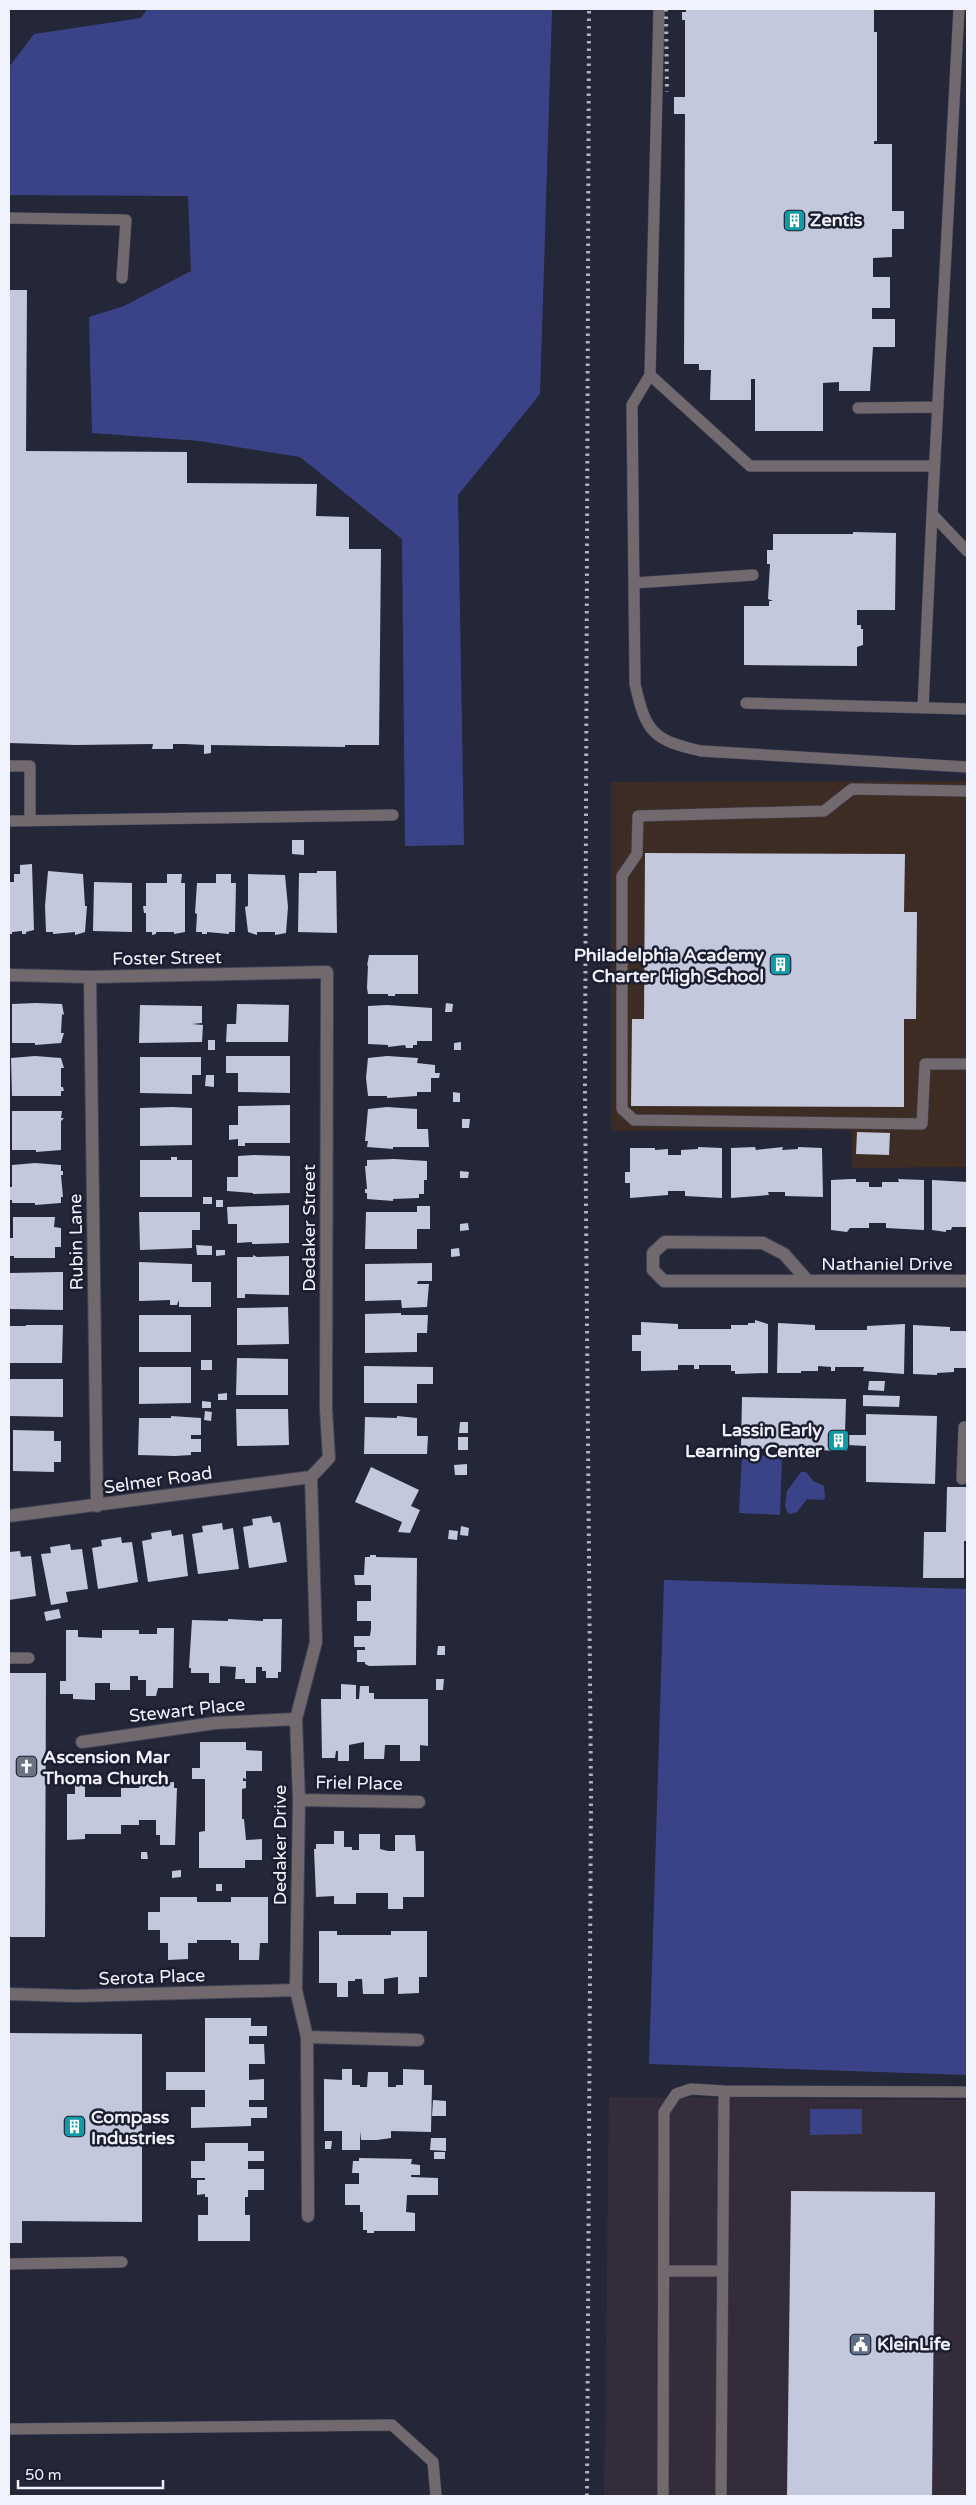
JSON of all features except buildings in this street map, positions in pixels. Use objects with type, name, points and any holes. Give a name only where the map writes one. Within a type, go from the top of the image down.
[{"type":"street","name":"Foster Street","points":[[9,975],[90,977],[327,972]]},
{"type":"street","name":"Dedaker Street","points":[[311,1477],[329,1458],[326,1409],[327,972]]},
{"type":"street","name":"Rubin Lane","points":[[90,977],[97,1506]]},
{"type":"street","name":"Nathaniel Drive","points":[[808,1281],[784,1254],[763,1243],[665,1242],[653,1253],[653,1270],[664,1281],[808,1281],[967,1281]]},
{"type":"street","name":"Selmer Road","points":[[9,1516],[311,1477]]},
{"type":"street","name":"Dedaker Drive","points":[[308,2216],[306,2036],[296,1990],[299,1800],[296,1718],[316,1642],[311,1477]]},
{"type":"street","name":"Stewart Place","points":[[82,1742],[215,1723],[296,1718]]},
{"type":"street","name":"Friel Place","points":[[299,1800],[419,1802]]},
{"type":"street","name":"Serota Place","points":[[9,1994],[77,1996],[296,1990]]},
{"type":"street","points":[[306,2036],[418,2040]]},
{"type":"lane","points":[[659,9],[650,375],[632,405],[635,684],[640,710],[655,735],[671,744],[702,751],[967,767]]},
{"type":"lane","points":[[923,708],[959,9]]},
{"type":"lane","points":[[9,218],[126,220],[122,278]]},
{"type":"lane","points":[[650,375],[750,466],[934,466]]},
{"type":"lane","points":[[858,408],[938,407]]},
{"type":"lane","points":[[932,514],[967,551]]},
{"type":"lane","points":[[634,582],[753,575]]},
{"type":"lane","points":[[746,703],[967,709]]},
{"type":"lane","points":[[9,766],[30,766],[30,821]]},
{"type":"lane","points":[[967,791],[852,789],[824,811],[638,816],[636,854],[622,876],[622,1109],[634,1120],[922,1124],[925,1064],[967,1064]]},
{"type":"lane","points":[[9,821],[393,815]]},
{"type":"lane","points":[[962,1479],[964,1427],[967,1427]]},
{"type":"lane","points":[[9,1658],[29,1658]]},
{"type":"lane","points":[[664,2496],[664,2112],[676,2094],[691,2089],[724,2091],[967,2092]]},
{"type":"lane","points":[[721,2496],[724,2091]]},
{"type":"lane","points":[[9,2264],[122,2262]]},
{"type":"lane","points":[[664,2271],[723,2271]]},
{"type":"lane","points":[[9,2429],[392,2425],[433,2462],[436,2496]]},
{"type":"shaded area","points":[[147,9],[552,9],[540,394],[458,495],[464,845],[405,846],[402,539],[300,457],[200,441],[92,433],[89,317],[124,306],[191,271],[188,196],[9,195],[9,67],[34,34],[141,18]]},
{"type":"shaded area","points":[[967,781],[967,1167],[852,1168],[852,1130],[611,1131],[611,782]]},
{"type":"shaded area","points":[[742,1455],[782,1456],[780,1515],[739,1513]]},
{"type":"shaded area","points":[[801,1472],[806,1472],[813,1481],[824,1486],[825,1498],[823,1500],[807,1499],[797,1512],[790,1514],[785,1506],[787,1491]]},
{"type":"shaded area","points":[[664,1580],[967,1589],[967,2075],[649,2064]]},
{"type":"shaded area","points":[[609,2097],[967,2100],[967,2496],[604,2496]]},
{"type":"shaded area","points":[[810,2109],[862,2109],[862,2134],[810,2135]]},
{"type":"railway","points":[[587,2496],[591,1794],[585,1089],[589,9]]},
{"type":"railway","points":[[666,9],[667,92]]},
{"type":"place","name":"Zentis","points":[[794,220]]},
{"type":"place","name":"Philadelphia Academy Charter High School","points":[[780,965]]},
{"type":"place","name":"Lassin Early Learning Center","points":[[838,1440]]},
{"type":"place","name":"Ascension Mar Thoma Church","points":[[27,1767]]},
{"type":"place","name":"Compass Industries","points":[[75,2127]]},
{"type":"place","name":"KleinLife","points":[[861,2344]]}]
